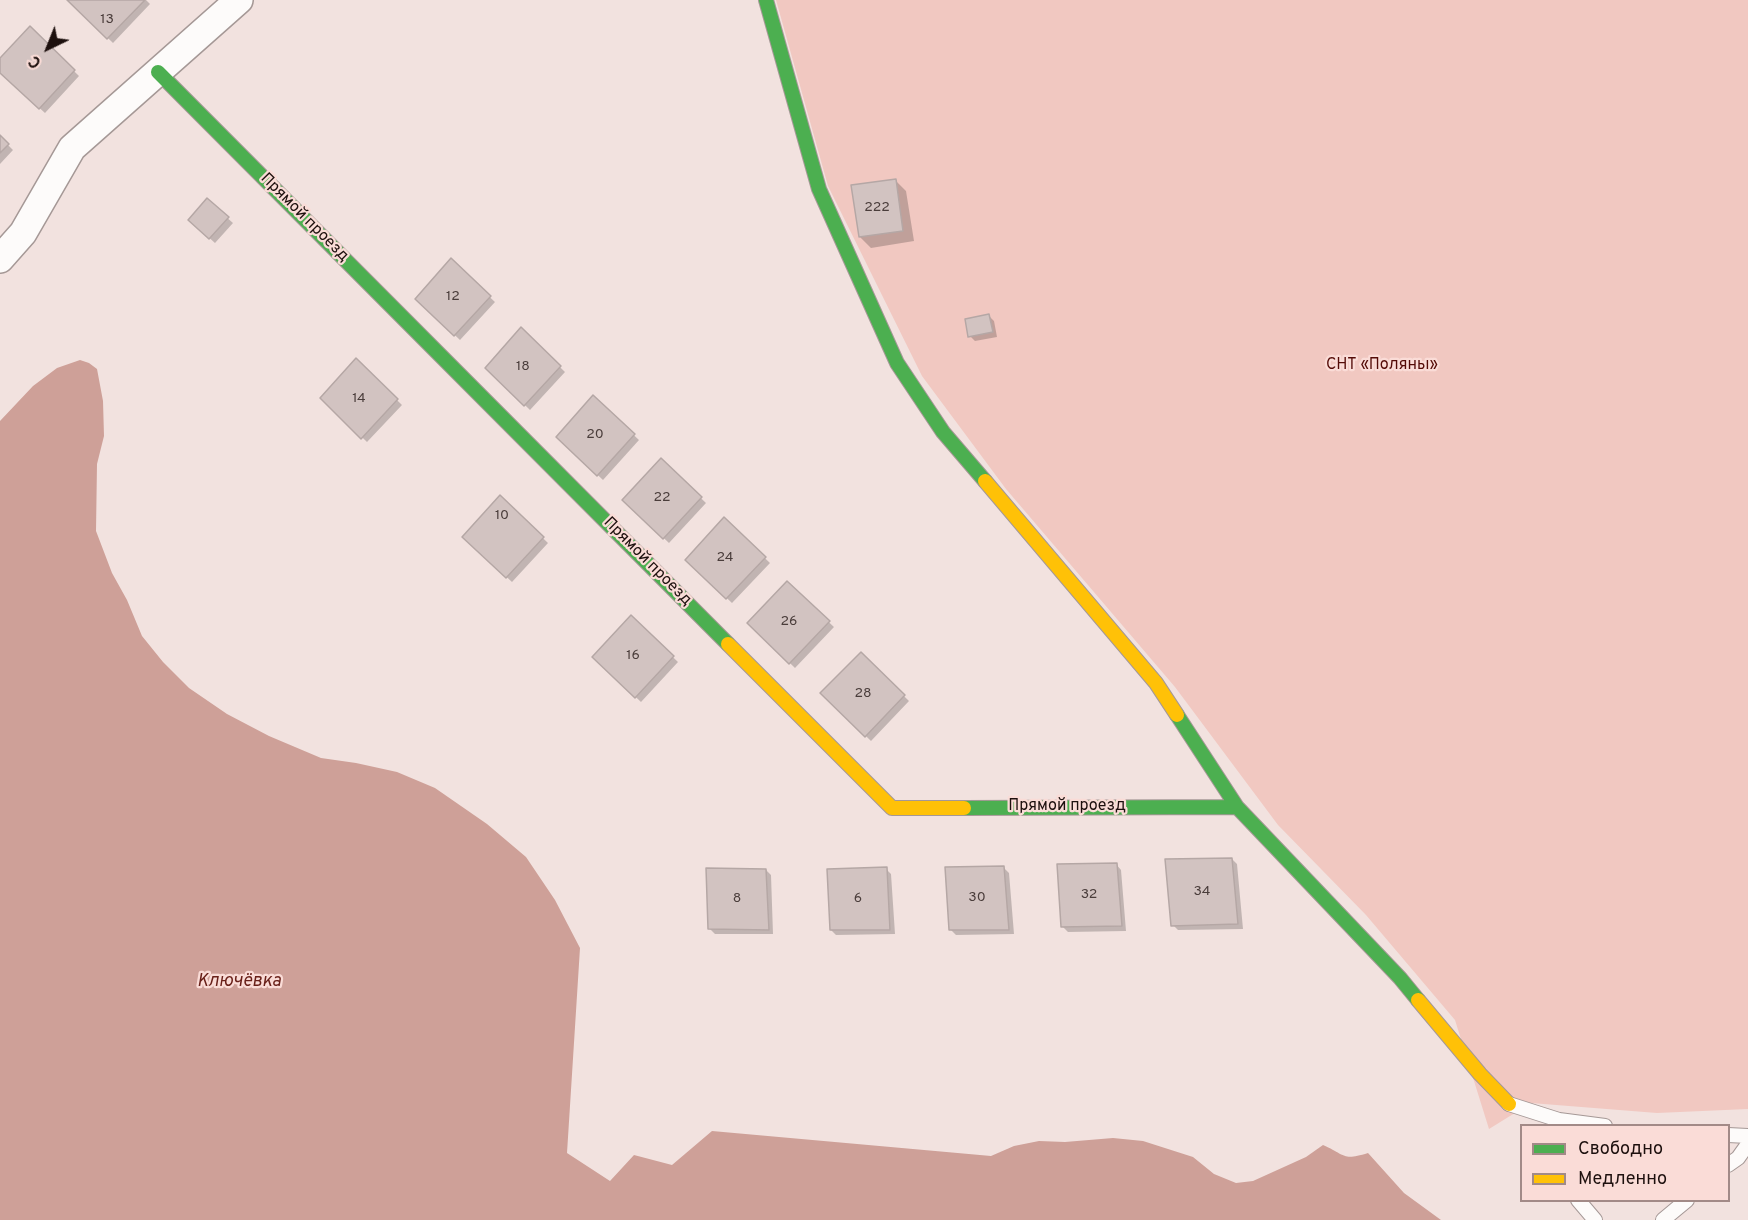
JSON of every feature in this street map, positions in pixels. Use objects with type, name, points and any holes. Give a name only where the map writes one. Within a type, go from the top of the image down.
[{"type":"street","points":[[766,0],[819,189],[897,363],[942,432],[1156,683],[1237,807],[1400,978],[1480,1074],[1509,1104]]},
{"type":"street","points":[[0,259],[23,233],[72,148],[158,72],[222,6]]},
{"type":"street","name":"Прямой проезд","points":[[158,72],[892,808],[1237,807]]},
{"type":"lane","points":[[1509,1104],[1559,1120],[1596,1124]]},
{"type":"lane","points":[[1730,1135],[1748,1136]]},
{"type":"lane","points":[[1730,1164],[1738,1158],[1748,1144]]},
{"type":"lane","points":[[1580,1202],[1594,1220]]},
{"type":"lane","points":[[1663,1220],[1685,1202]]},
{"type":"green space","name":"СНТ «Поляны»","points":[[776,0],[1748,0],[1748,1109],[1657,1113],[1531,1103],[1489,1129],[1455,1020],[1366,915],[1278,825],[1175,687],[1006,489],[922,376],[828,186]]},
{"type":"water","name":"Ключёвка","points":[[80,360],[97,369],[103,401],[104,436],[97,464],[96,531],[112,573],[127,600],[142,636],[163,662],[189,688],[227,714],[269,736],[321,758],[397,772],[435,788],[487,824],[526,857],[555,900],[580,948],[567,1153],[610,1181],[634,1155],[672,1165],[712,1131],[991,1156],[1014,1146],[1039,1141],[1065,1142],[1113,1138],[1143,1141],[1193,1157],[1214,1174],[1236,1183],[1253,1181],[1306,1157],[1323,1145],[1348,1157],[1368,1153],[1404,1193],[1441,1220],[0,1220],[0,421],[33,386],[57,368]]},
{"type":"building","points":[[67,0],[145,0],[107,39]]},
{"type":"building","points":[[30,26],[75,70],[39,109],[0,73],[0,58]]},
{"type":"building","points":[[0,135],[9,144],[0,153]]},
{"type":"building","points":[[896,179],[903,231],[859,237],[851,185]]},
{"type":"building","points":[[207,198],[229,217],[209,239],[188,220]]},
{"type":"building","points":[[451,258],[491,296],[454,336],[415,299]]},
{"type":"building","points":[[989,314],[993,332],[968,337],[965,319]]},
{"type":"building","points":[[521,327],[561,366],[524,406],[485,368]]},
{"type":"building","points":[[356,358],[398,399],[361,439],[320,398]]},
{"type":"building","points":[[593,395],[635,434],[597,476],[556,437]]},
{"type":"building","points":[[661,458],[702,497],[663,539],[622,500]]},
{"type":"building","points":[[500,495],[544,537],[506,578],[462,537]]},
{"type":"building","points":[[724,517],[766,557],[726,599],[685,560]]},
{"type":"building","points":[[787,581],[830,621],[789,664],[747,623]]},
{"type":"building","points":[[631,615],[674,656],[635,698],[592,657]]},
{"type":"building","points":[[861,652],[905,695],[865,737],[820,693]]},
{"type":"building","points":[[1232,858],[1238,924],[1171,926],[1165,859]]},
{"type":"building","points":[[1117,863],[1122,926],[1061,927],[1057,864]]},
{"type":"building","points":[[1004,866],[1009,930],[949,930],[945,867]]},
{"type":"building","points":[[887,867],[890,930],[830,930],[827,869]]},
{"type":"building","points":[[706,868],[766,869],[769,930],[708,929]]},
{"type":"traffic: fast","points":[[766,0],[819,189],[897,363],[943,432],[985,481]]},
{"type":"traffic: fast","points":[[158,72],[728,644]]},
{"type":"traffic: fast","points":[[1177,715],[1237,807],[1400,978],[1418,1000]]},
{"type":"traffic: fast","points":[[964,808],[1237,807]]},
{"type":"traffic: slow","points":[[985,481],[1156,683],[1177,715]]},
{"type":"traffic: slow","points":[[728,644],[892,808],[964,808]]},
{"type":"traffic: slow","points":[[1418,1000],[1480,1074],[1509,1104]]}]
